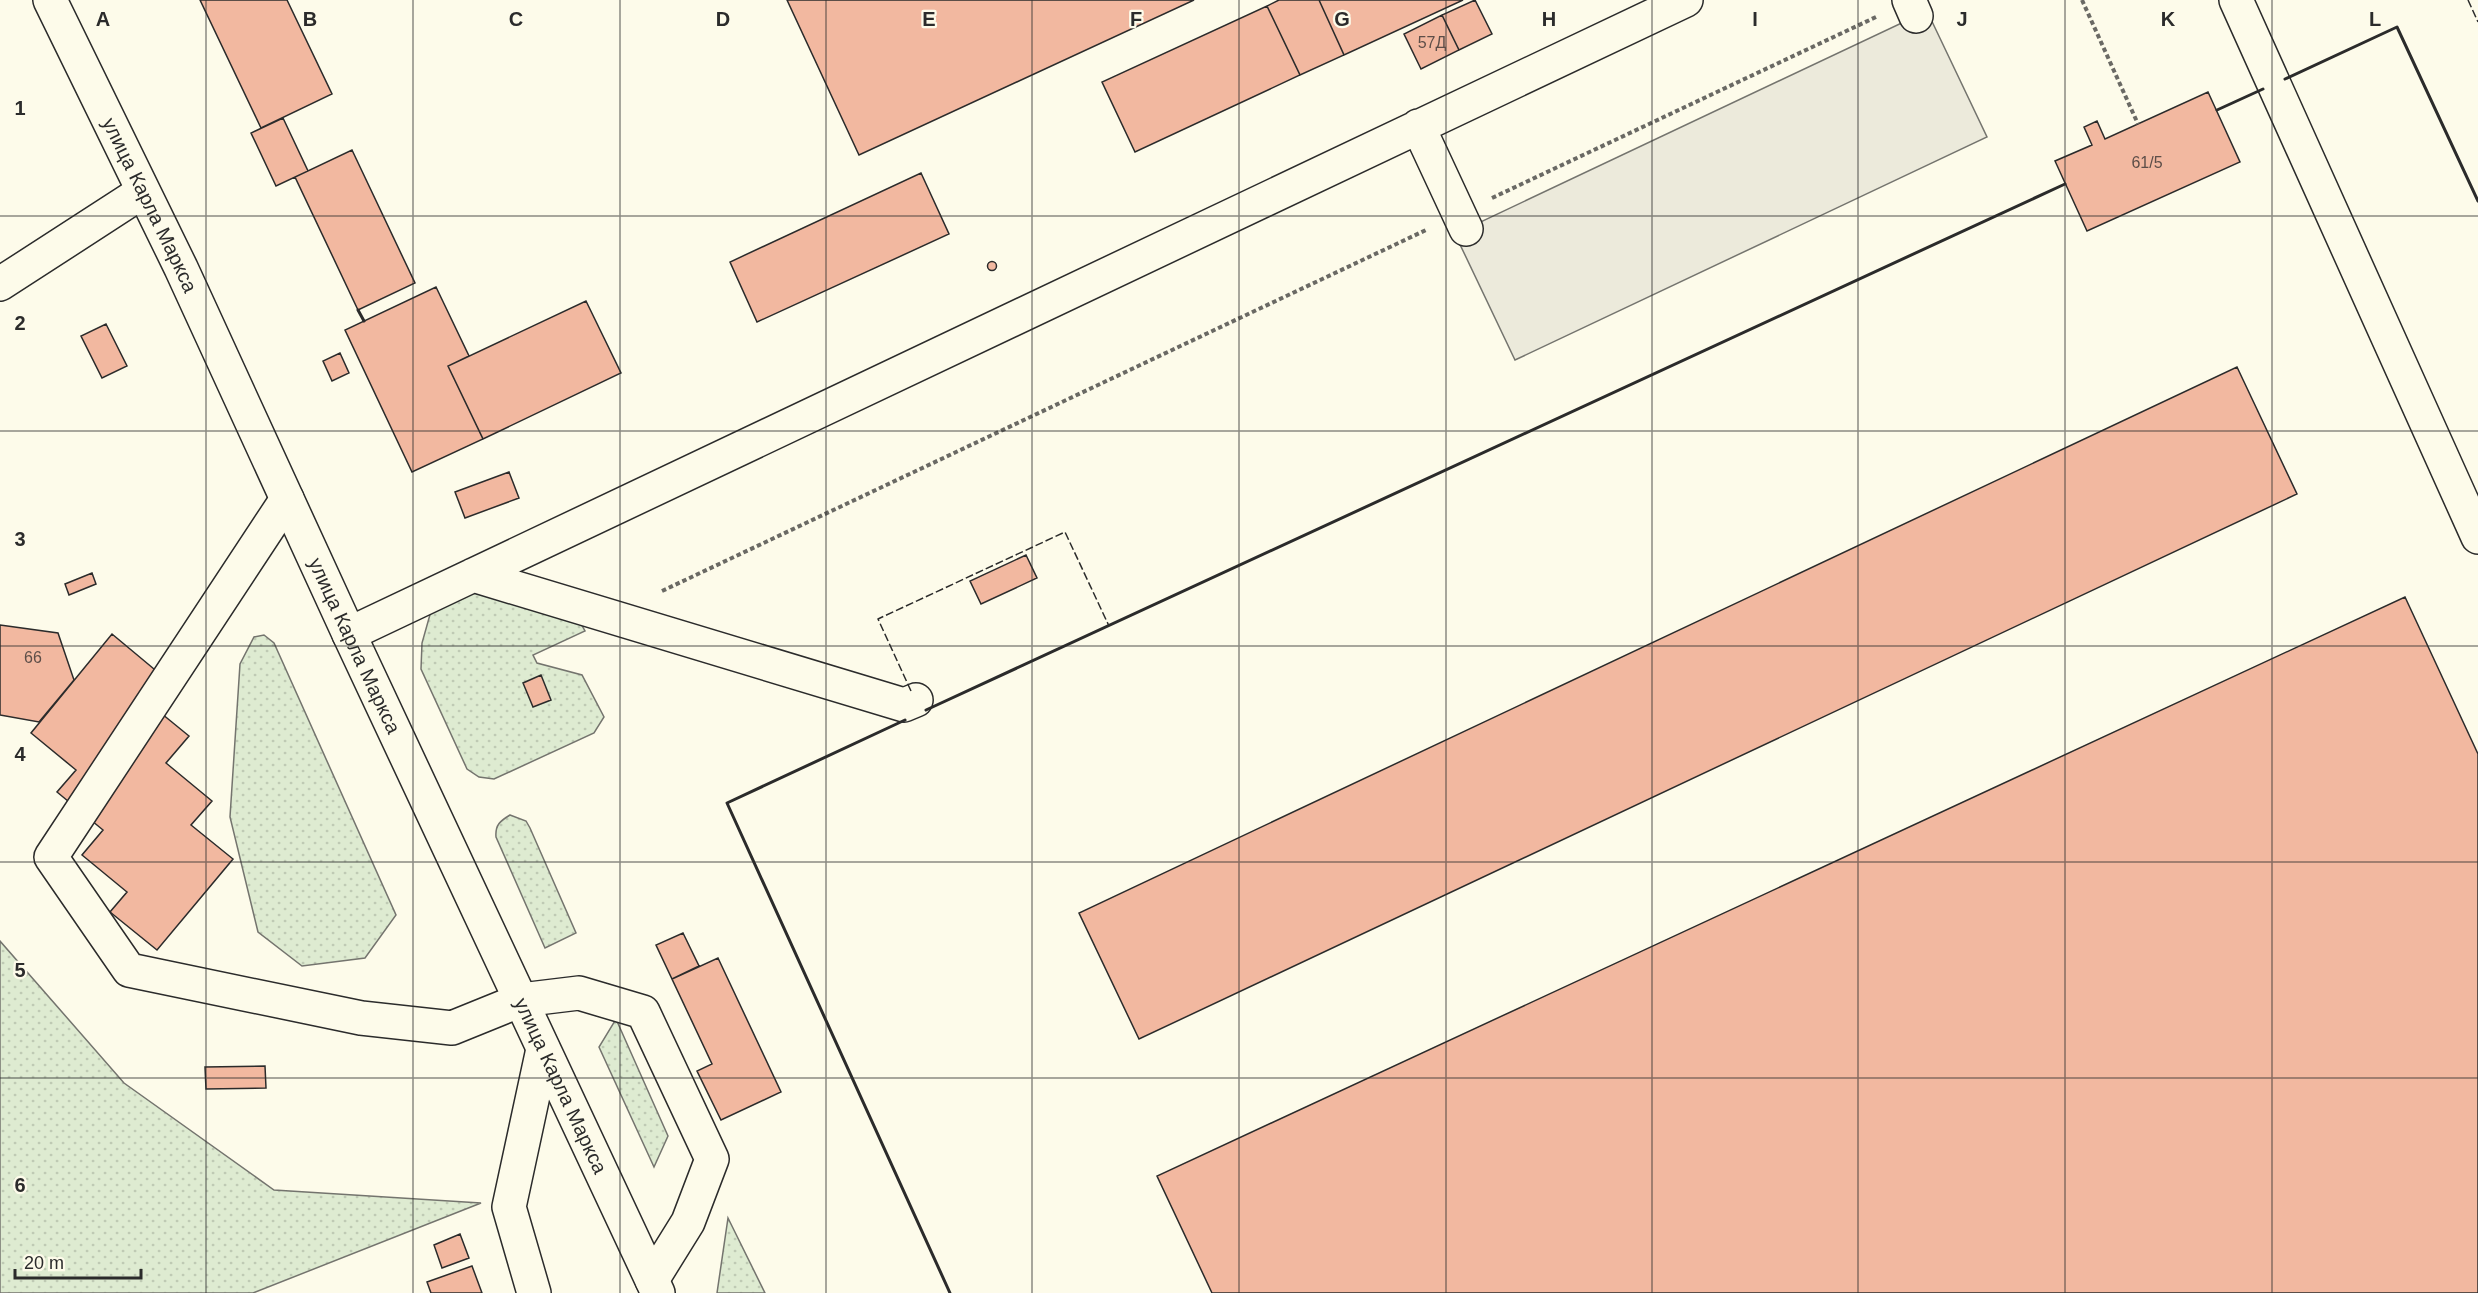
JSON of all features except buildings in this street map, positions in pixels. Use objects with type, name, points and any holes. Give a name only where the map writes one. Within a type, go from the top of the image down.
[{"type":"street","name":"улица Карла Маркса","points":[[50,0],[181,268],[349,634],[655,1286]]},
{"type":"street","points":[[349,634],[1686,0]]},
{"type":"street","points":[[2236,0],[2478,537]]},
{"type":"street","points":[[1418,126],[1463,221]]},
{"type":"street","points":[[0,284],[142,192]]},
{"type":"street","points":[[287,499],[51,857],[129,970],[361,1017],[452,1028],[521,1000],[579,993],[643,1012],[712,1159],[688,1222],[655,1286]]},
{"type":"street","points":[[473,575],[904,705],[916,700]]},
{"type":"street","points":[[534,1293],[509,1207],[543,1049]]},
{"type":"path","points":[[2082,0],[2138,124]]},
{"type":"path","points":[[611,616],[1463,221],[1911,6]]},
{"type":"green space","points":[[474,584],[576,615],[585,631],[533,655],[537,663],[582,675],[604,717],[594,733],[494,779],[479,777],[467,769],[421,669],[422,643],[431,611]]},
{"type":"green space","points":[[264,635],[274,643],[396,915],[365,958],[302,966],[258,932],[230,817],[240,664],[254,637]]},
{"type":"green space","points":[[510,815],[526,821],[530,828],[576,933],[545,948],[496,837],[499,824]]},
{"type":"green space","points":[[0,941],[124,1083],[274,1190],[481,1203],[253,1293],[0,1293]]},
{"type":"green space","points":[[616,1019],[668,1136],[654,1167],[599,1047]]},
{"type":"green space","points":[[728,1218],[765,1293],[717,1293]]},
{"type":"shaded area","points":[[1927,11],[1987,137],[1515,360],[1455,234]]},
{"type":"fence","points":[[2468,0],[2478,22]]},
{"type":"fence","points":[[911,691],[878,619],[1065,532],[1109,626]]},
{"type":"wall","points":[[2285,79],[2397,27],[2478,201]]},
{"type":"wall","points":[[2217,110],[2263,89]]},
{"type":"wall","points":[[926,710],[2065,184]]},
{"type":"wall","points":[[358,310],[364,321]]},
{"type":"wall","points":[[905,720],[727,803],[950,1293]]}]
